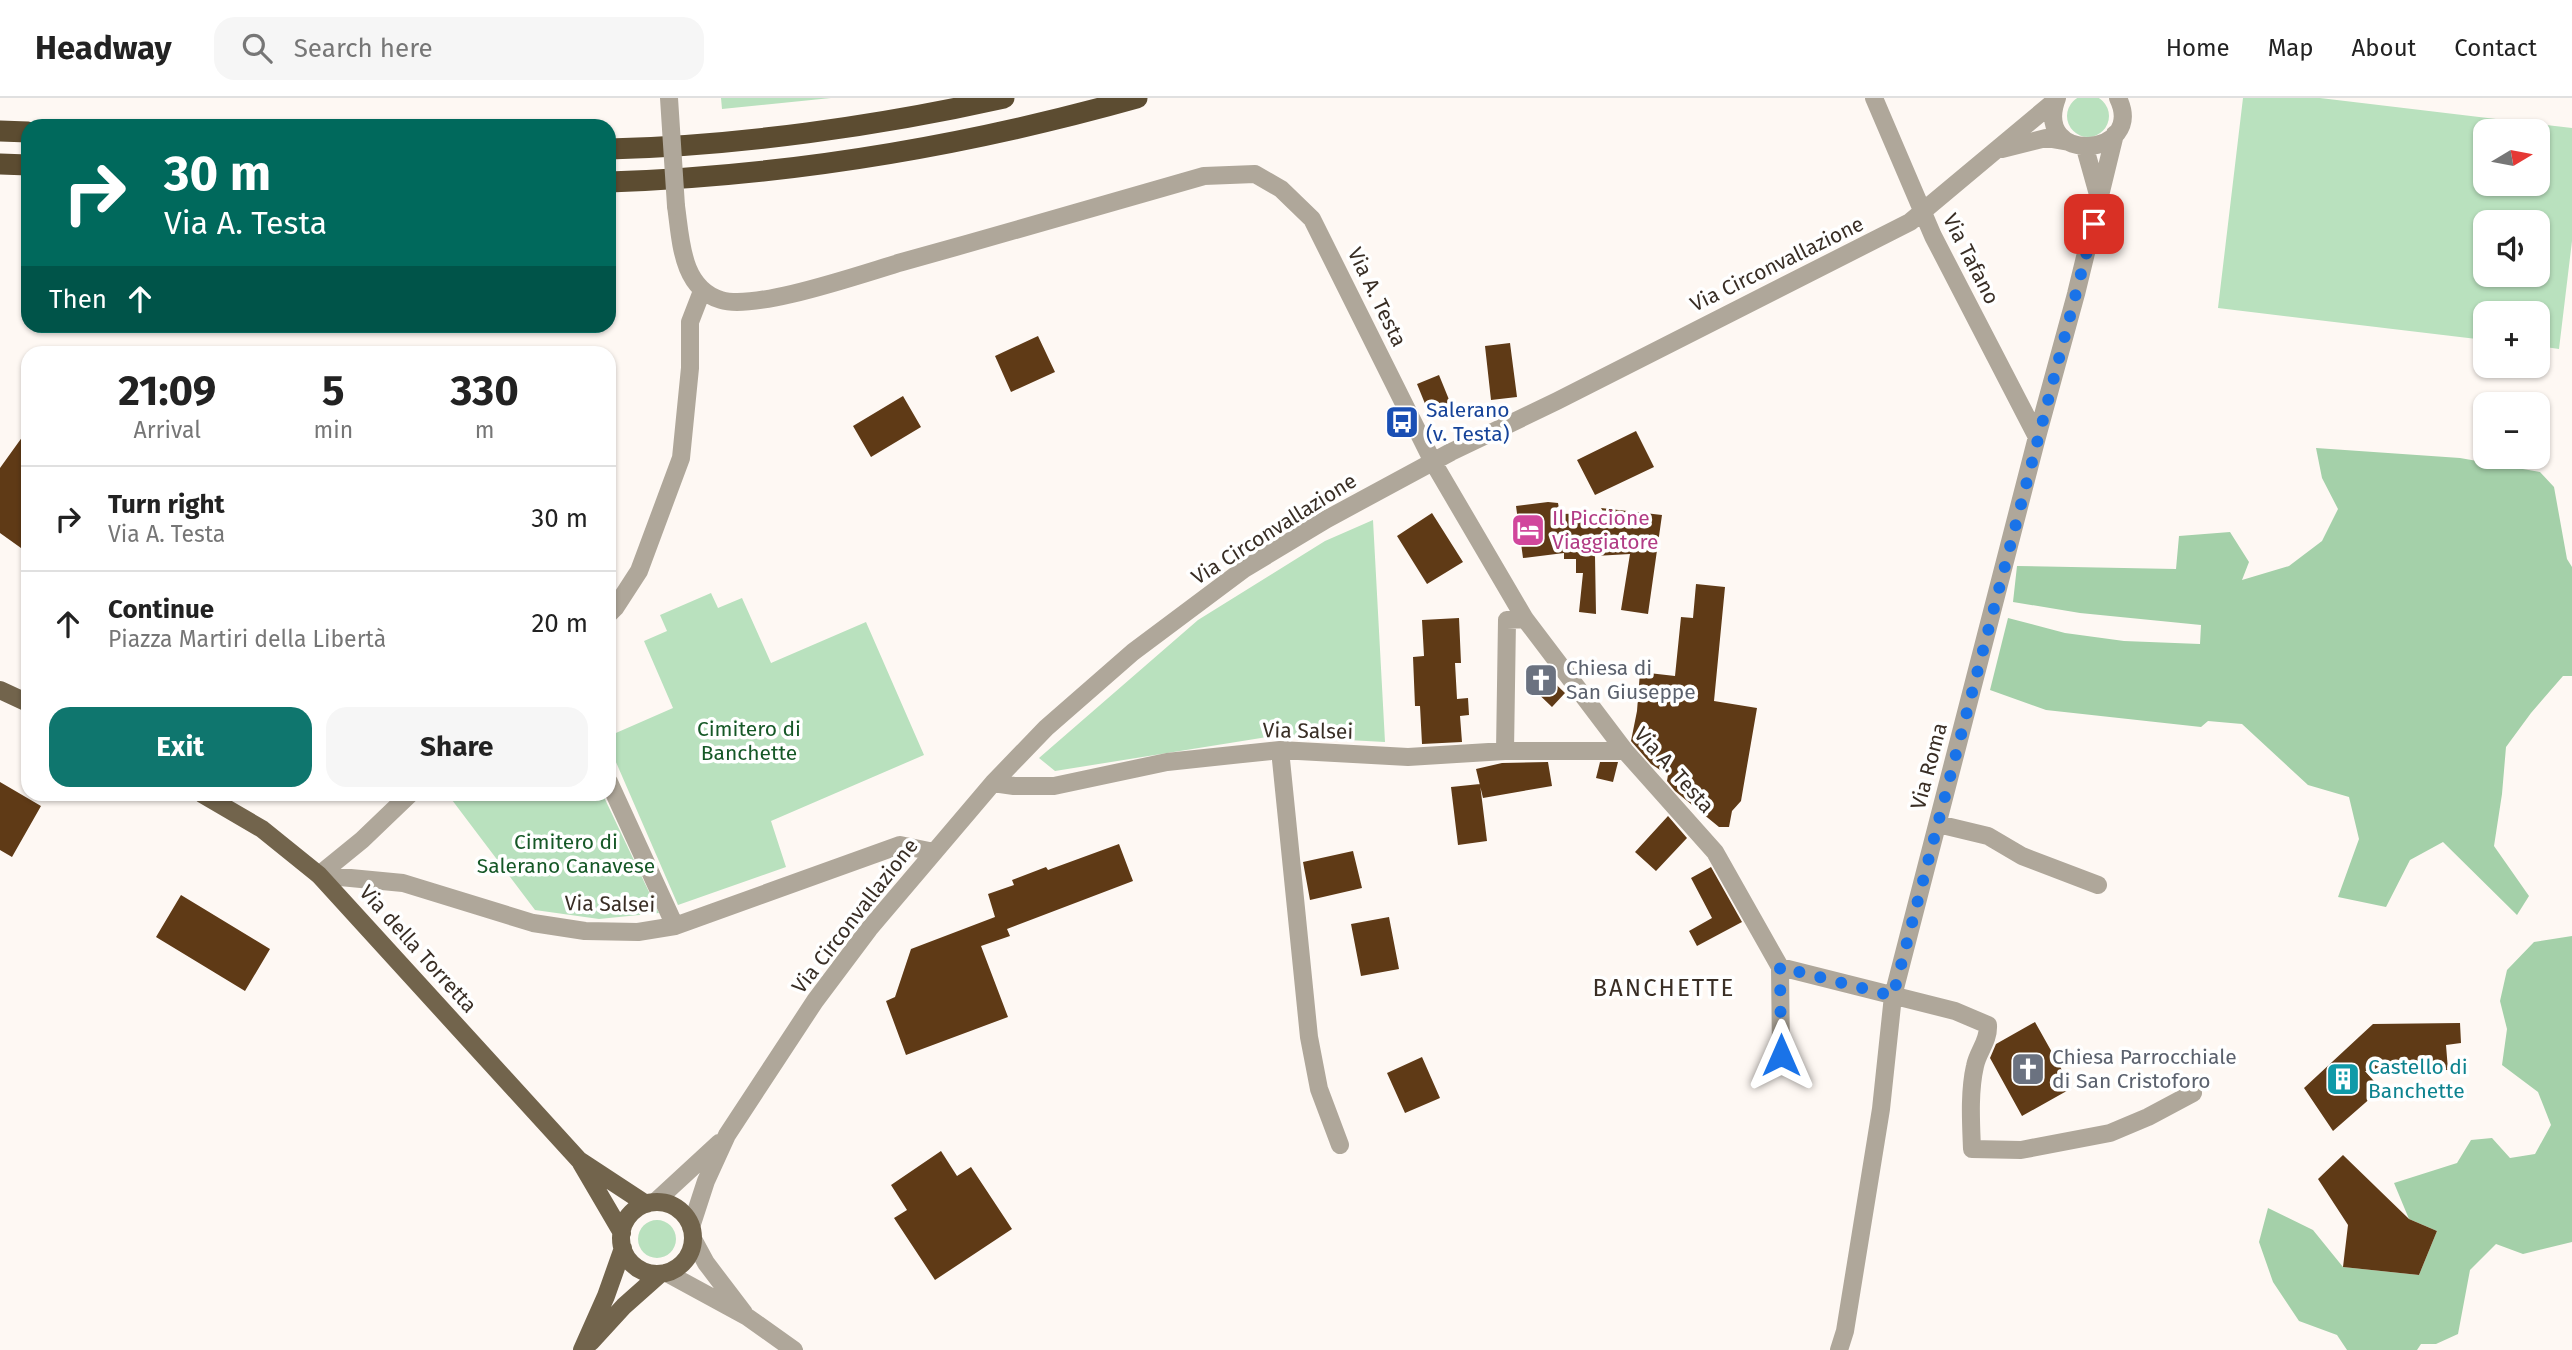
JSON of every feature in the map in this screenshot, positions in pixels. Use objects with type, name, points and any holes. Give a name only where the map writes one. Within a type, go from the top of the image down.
[{"type":"highway","points":[[616,149],[692,145],[753,138],[903,117],[1004,98]]},
{"type":"highway","points":[[616,181],[754,171],[909,150],[1017,129],[1137,98]]},
{"type":"highway","points":[[0,131],[21,132]]},
{"type":"highway","points":[[0,164],[21,165]]},
{"type":"main road","points":[[0,690],[21,700]]},
{"type":"main road","name":"Via della Torretta","points":[[214,801],[262,829],[319,875],[579,1160]]},
{"type":"main road","points":[[579,1160],[651,1203]]},
{"type":"main road","points":[[579,1160],[622,1240],[631,1264],[641,1271],[664,1274]]},
{"type":"main road","points":[[651,1203],[667,1204],[678,1209],[686,1217],[692,1233],[691,1251],[685,1262],[664,1274],[625,1307],[583,1350],[606,1296],[626,1219],[634,1210],[651,1203]]},
{"type":"street","points":[[616,606],[639,571],[681,458],[690,368],[690,322],[702,290],[689,272],[683,253],[676,206],[668,98]]},
{"type":"street","name":"Via Tafano","points":[[1874,98],[1933,236],[2037,437]]},
{"type":"street","points":[[2057,99],[2053,112],[2055,124],[2060,134],[2077,145],[2096,147],[2115,134]]},
{"type":"street","name":"Via Circonvallazione","points":[[692,1233],[706,1181],[727,1135],[815,1001],[869,929],[993,783],[1046,728],[1133,652],[1244,569],[1327,519],[1433,462],[1910,222],[2057,99]]},
{"type":"street","name":"Via Roma","points":[[1839,1350],[1845,1331],[1881,1109],[1893,996],[2100,201],[2115,134],[2121,124],[2122,103]]},
{"type":"street","name":"Via Circonvallazione","points":[[1999,150],[2046,138],[2077,145]]},
{"type":"street","points":[[2077,145],[2100,201]]},
{"type":"street","name":"Via A. Testa","points":[[702,290],[722,301],[745,302],[771,298],[1204,176],[1255,174],[1281,189],[1312,219],[1433,462],[1525,619],[1625,751],[1716,852],[1780,967]]},
{"type":"street","points":[[1505,751],[1507,620],[1525,619]]},
{"type":"street","points":[[1279,750],[1308,1037],[1319,1088],[1340,1145]]},
{"type":"street","name":"Via Salsei","points":[[993,783],[1054,786],[1167,762],[1279,750],[1408,757],[1505,751],[1625,751]]},
{"type":"street","points":[[616,797],[675,926]]},
{"type":"street","points":[[319,875],[362,841],[403,801]]},
{"type":"street","points":[[1938,824],[1989,836],[2022,856],[2098,885]]},
{"type":"street","name":"Via Salsei","points":[[319,875],[403,883],[533,923],[585,931],[638,932],[675,926],[900,845],[934,852]]},
{"type":"street","points":[[1781,1055],[1780,967],[1955,1011],[1987,1025],[1988,1037],[1980,1049],[1975,1067],[1972,1149],[2021,1150],[2110,1133],[2193,1093]]},
{"type":"street","name":"Via Circonvallazione","points":[[651,1203],[727,1135]]},
{"type":"street","points":[[692,1233],[706,1263],[746,1316]]},
{"type":"street","points":[[664,1274],[746,1316],[794,1350]]},
{"type":"green space","points":[[2088,95],[2103,101],[2109,116],[2103,131],[2088,137],[2073,131],[2067,116],[2073,101]]},
{"type":"green space","points":[[721,98],[831,98],[722,109]]},
{"type":"green space","points":[[2243,98],[2320,98],[2496,119],[2473,119],[2473,196],[2550,196],[2550,125],[2572,128],[2572,241],[2559,349],[2550,348],[2550,301],[2473,301],[2473,339],[2218,308]]},
{"type":"green space","points":[[2316,448],[2460,458],[2473,460],[2473,469],[2523,469],[2540,472],[2554,487],[2567,559],[2572,567],[2572,676],[2563,676],[2506,747],[2494,846],[2529,896],[2517,915],[2443,842],[2410,860],[2386,907],[2338,897],[2359,839],[2349,797],[2308,785],[2242,724],[2208,721],[2201,727],[2046,710],[1990,690],[2008,618],[2065,633],[2124,641],[2200,644],[2201,625],[2080,613],[2013,602],[2017,566],[2176,569],[2179,536],[2230,532],[2249,562],[2242,580],[2289,566],[2322,541],[2338,509],[2322,478]]},
{"type":"green space","points":[[1373,520],[1385,742],[1273,736],[1055,771],[1039,758],[1198,620],[1325,541]]},
{"type":"green space","name":"Cimitero di Banchette","points":[[711,593],[718,608],[742,598],[771,663],[866,622],[924,755],[771,821],[786,867],[678,905],[616,762],[616,733],[673,708],[644,641],[667,631],[660,615]]},
{"type":"green space","name":"Cimitero di Salerano Canavese","points":[[453,801],[606,801],[659,913],[599,919],[535,910]]},
{"type":"green space","points":[[2572,936],[2572,1242],[2523,1254],[2496,1244],[2470,1270],[2458,1334],[2436,1344],[2421,1344],[2417,1350],[2347,1350],[2337,1335],[2299,1321],[2273,1282],[2259,1242],[2268,1208],[2313,1230],[2343,1267],[2419,1275],[2437,1231],[2409,1219],[2394,1183],[2457,1163],[2471,1140],[2492,1138],[2510,1158],[2535,1154],[2551,1125],[2538,1092],[2502,1065],[2507,1029],[2500,1001],[2507,970],[2534,942]]},
{"type":"green space","points":[[657,1220],[671,1225],[676,1239],[671,1253],[657,1258],[643,1253],[638,1239],[643,1225]]},
{"type":"building","points":[[1038,336],[1055,372],[1011,392],[995,356]]},
{"type":"building","points":[[1510,343],[1517,397],[1491,400],[1485,346]]},
{"type":"building","points":[[1439,375],[1452,407],[1430,416],[1417,384]]},
{"type":"building","points":[[903,396],[921,427],[871,457],[853,426]]},
{"type":"building","points":[[1636,431],[1654,467],[1595,495],[1577,460]]},
{"type":"building","points":[[21,439],[21,548],[0,533],[0,468]]},
{"type":"building","points":[[1558,503],[1560,514],[1604,513],[1601,508],[1662,515],[1648,614],[1621,610],[1630,554],[1595,556],[1596,614],[1579,612],[1583,573],[1576,573],[1576,559],[1564,559],[1564,553],[1523,558],[1516,506]]},
{"type":"building","points":[[1432,513],[1463,562],[1427,584],[1397,536]]},
{"type":"building","points":[[1696,584],[1725,587],[1714,701],[1757,708],[1741,801],[1732,811],[1729,827],[1719,827],[1675,791],[1667,781],[1668,775],[1651,764],[1631,741],[1640,672],[1675,676],[1681,617],[1693,618]]},
{"type":"building","points":[[1459,618],[1461,663],[1455,663],[1457,699],[1468,698],[1469,715],[1460,716],[1462,742],[1422,744],[1420,706],[1415,706],[1413,657],[1424,656],[1422,620]]},
{"type":"building","name":"Chiesa di San Giuseppe","points":[[1540,669],[1565,693],[1552,707],[1527,683]]},
{"type":"building","points":[[1548,762],[1552,786],[1483,798],[1476,769],[1502,763]]},
{"type":"building","points":[[1600,762],[1618,762],[1613,782],[1596,778]]},
{"type":"building","points":[[0,782],[21,794],[21,801],[32,801],[41,806],[12,857],[0,850]]},
{"type":"building","points":[[1480,784],[1487,841],[1458,845],[1451,787]]},
{"type":"building","points":[[1668,816],[1687,838],[1656,871],[1635,852]]},
{"type":"building","points":[[1119,844],[1133,881],[1007,929],[1010,936],[981,946],[1008,1017],[906,1055],[886,1001],[895,997],[911,949],[995,917],[988,894],[1014,885],[1012,880]]},
{"type":"building","points":[[1353,851],[1362,888],[1310,900],[1303,862]]},
{"type":"building","points":[[1711,867],[1742,922],[1697,946],[1689,931],[1712,918],[1691,878]]},
{"type":"building","points":[[181,895],[270,949],[245,991],[156,937]]},
{"type":"building","points":[[1389,917],[1399,969],[1361,976],[1351,924]]},
{"type":"building","name":"Chiesa Parrocchiale di San Cristoforo","points":[[2035,1022],[2072,1088],[2022,1116],[1990,1058],[1996,1044]]},
{"type":"building","name":"Castello di Banchette","points":[[2460,1023],[2461,1043],[2446,1045],[2448,1070],[2365,1071],[2381,1089],[2333,1131],[2304,1088],[2373,1024]]},
{"type":"building","points":[[1422,1057],[1440,1098],[1405,1113],[1387,1073]]},
{"type":"building","points":[[941,1151],[957,1176],[971,1167],[1012,1229],[935,1280],[894,1218],[907,1210],[891,1185]]},
{"type":"building","name":"Castello di Banchette","points":[[2343,1155],[2409,1219],[2437,1231],[2419,1275],[2343,1267],[2348,1225],[2318,1179]]},
{"type":"place","name":"Salerano (v. Testa)","points":[[1402,422]]},
{"type":"place","name":"Il Piccione Viaggiatore","points":[[1528,530]]},
{"type":"place","name":"Chiesa di San Giuseppe","points":[[1541,680]]},
{"type":"place","name":"Chiesa Parrocchiale di San Cristoforo","points":[[2028,1069]]},
{"type":"place","name":"Castello di Banchette","points":[[2343,1079]]},
{"type":"district","name":"BANCHETTE","points":[[1664,988]]},
{"type":"route","points":[[1781,1055],[1780,967],[1893,996],[2094,224]]}]
